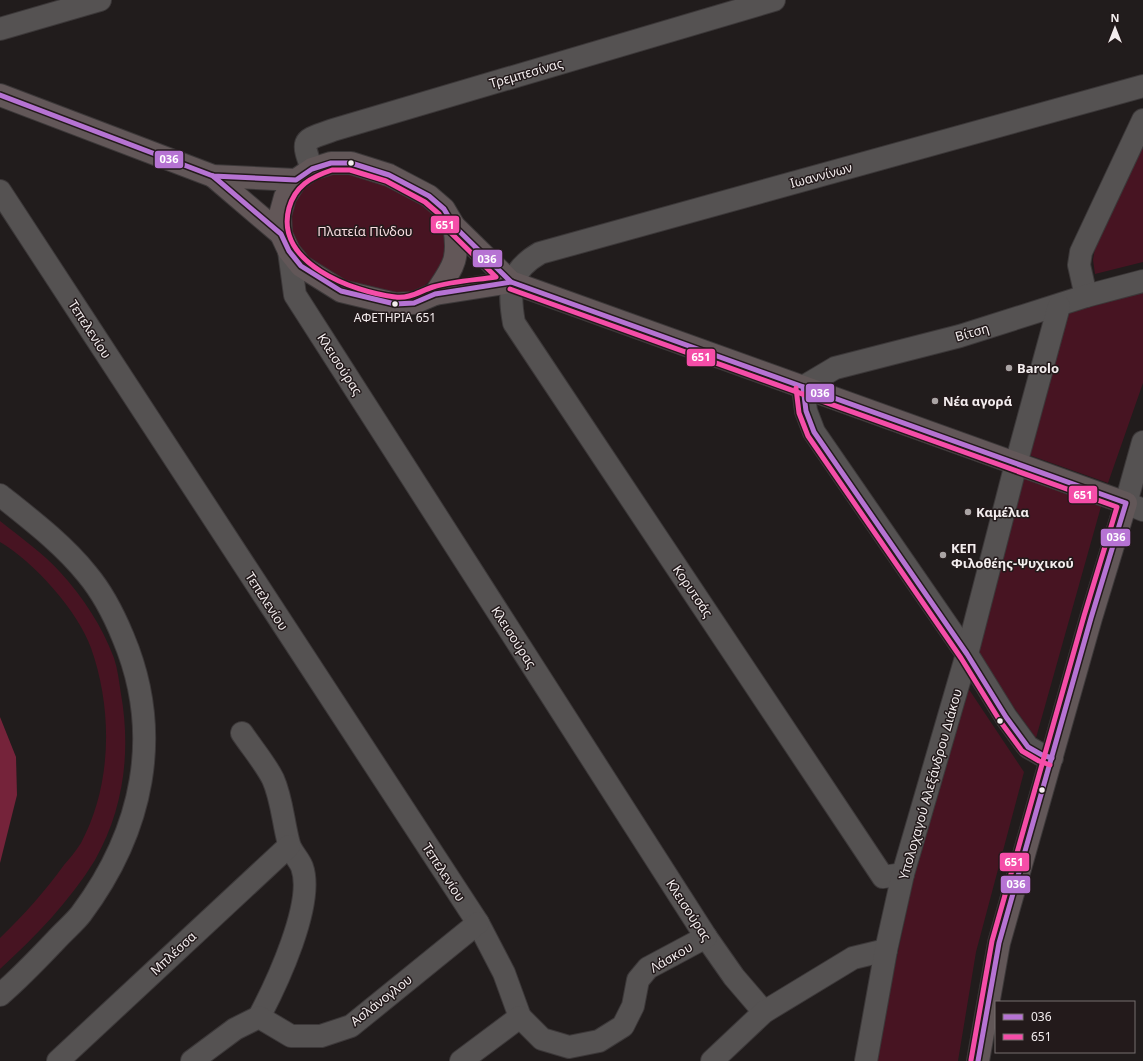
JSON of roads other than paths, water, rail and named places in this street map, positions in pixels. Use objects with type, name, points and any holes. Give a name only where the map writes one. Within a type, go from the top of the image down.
[{"type":"main road","points":[[0,95],[213,176],[304,174],[331,163],[351,164],[389,175],[429,196],[444,209],[454,226],[511,282],[1135,506],[1091,618],[999,943],[978,1061]]},
{"type":"main road","points":[[285,243],[280,215],[283,202],[304,174]]},
{"type":"main road","points":[[213,176],[285,243],[301,266],[348,293],[395,304],[414,303],[435,294],[511,282]]},
{"type":"main road","points":[[435,294],[454,265],[457,245],[454,226]]},
{"type":"street","points":[[0,29],[100,0]]},
{"type":"street","name":"Τρεμπεσίνας","points":[[304,174],[304,148],[306,143],[309,139],[333,130],[774,0]]},
{"type":"street","name":"Ιωαννίνων","points":[[511,282],[526,261],[540,253],[1143,86]]},
{"type":"street","points":[[1086,296],[1079,265],[1081,252],[1143,120]]},
{"type":"street","name":"Τεπελενίου","points":[[0,191],[478,923],[504,973],[520,1018]]},
{"type":"street","name":"Κλεισούρας","points":[[285,243],[295,295],[706,937],[734,977],[764,1012]]},
{"type":"street","name":"Βίτση","points":[[802,387],[835,368],[960,336],[1059,306],[1086,296],[1143,281]]},
{"type":"street","name":"Κορυτσάς","points":[[511,282],[511,306],[514,323],[882,876],[903,874]]},
{"type":"street","name":"Υπολοχαγού Αλεξάνδρου Διάκου","points":[[866,1061],[886,950],[903,874],[967,654],[1059,306]]},
{"type":"street","points":[[802,387],[806,411],[814,432],[967,654],[1006,717],[1028,747],[1042,755],[1052,758]]},
{"type":"street","points":[[1135,506],[1143,442]]},
{"type":"street","points":[[0,995],[23,974],[80,915],[112,866],[125,839],[135,810],[142,769],[144,717],[136,671],[116,620],[106,602],[88,575],[68,553],[2,498]]},
{"type":"street","points":[[192,1061],[235,1029],[258,1017],[271,993],[294,939],[305,890],[302,867],[289,846],[284,814],[273,778],[242,733]]},
{"type":"street","name":"Μπλέσσα","points":[[58,1061],[289,846]]},
{"type":"street","name":"Ασλάνογλου","points":[[258,1017],[291,1036],[321,1036],[351,1026],[478,923]]},
{"type":"street","name":"Λάσκου","points":[[520,1018],[542,1039],[568,1047],[599,1041],[623,1026],[633,1006],[638,980],[648,968],[706,937]]},
{"type":"street","points":[[712,1061],[764,1012],[853,958],[886,950]]},
{"type":"street","points":[[461,1061],[520,1018]]},
{"type":"place","name":"ΑΦΕΤΗΡΙΑ 651","points":[[395,304]]},
{"type":"place","name":"Barolo","points":[[1009,368]]},
{"type":"place","name":"Νέα αγορά","points":[[935,401]]},
{"type":"place","name":"Καμέλια","points":[[968,512]]},
{"type":"place","name":"ΚΕΠ Φιλοθέης-Ψυχικού","points":[[943,555]]},
{"type":"park label","name":"Πλατεία Πίνδου","points":[[365,231]]}]
